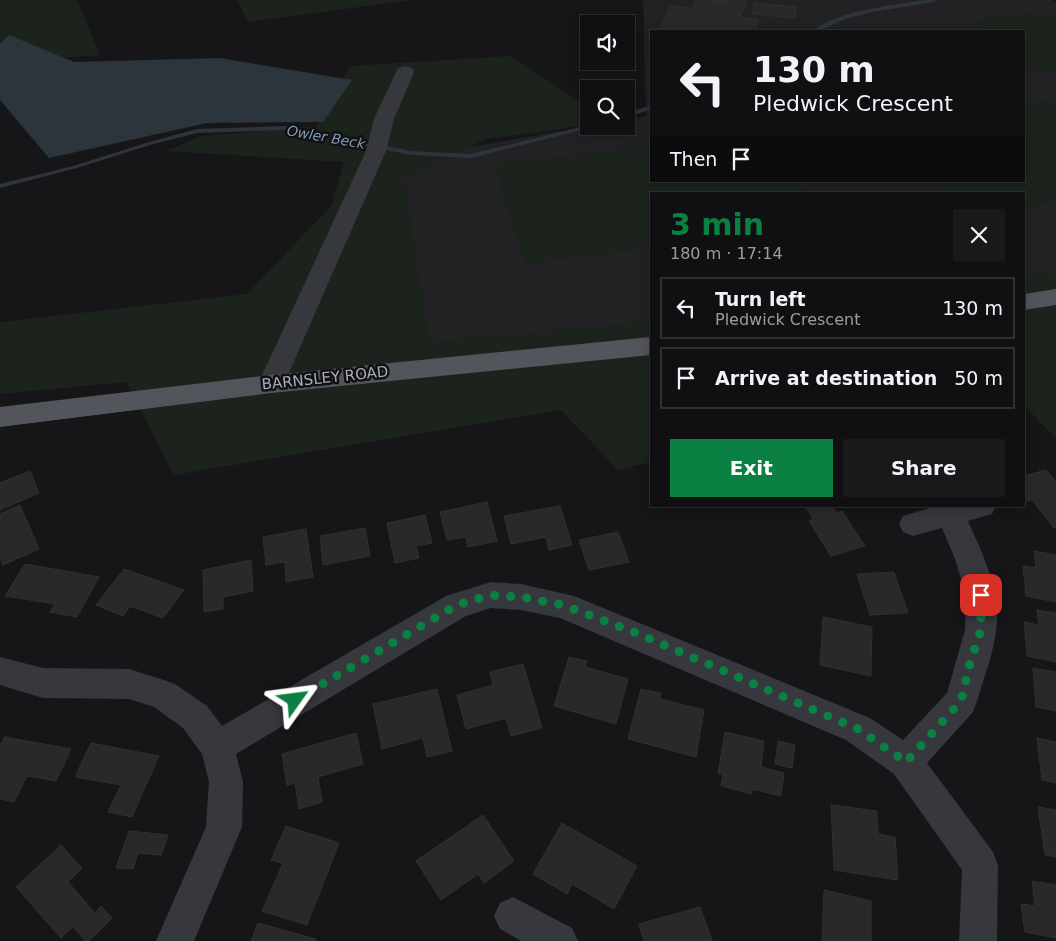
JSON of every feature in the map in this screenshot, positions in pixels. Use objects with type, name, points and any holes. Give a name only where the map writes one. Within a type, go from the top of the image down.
[{"type":"main road","points":[[1025,302],[1056,297]]},
{"type":"main road","name":"BARNSLEY ROAD","points":[[0,417],[271,384],[650,346]]},
{"type":"street","points":[[271,384],[378,142],[384,119],[405,72]]},
{"type":"street","points":[[913,524],[978,507]]},
{"type":"street","points":[[906,762],[961,701],[970,663],[981,630],[981,595],[970,559],[951,514]]},
{"type":"street","points":[[217,747],[457,605],[491,595],[521,597],[563,605],[634,632],[858,729],[906,762],[980,865],[978,941]]},
{"type":"street","points":[[1,672],[43,683],[129,684],[164,695],[195,717],[217,747],[226,782],[224,827],[175,941]]},
{"type":"street","points":[[513,916],[559,941]]},
{"type":"shaded area","points":[[0,0],[77,0],[100,55],[0,62]]},
{"type":"shaded area","points":[[237,0],[412,0],[248,22]]},
{"type":"shaded area","points":[[643,0],[1052,0],[1056,2],[1056,297],[1025,302],[1025,192],[650,192],[650,346],[271,384],[370,165],[580,128],[580,135],[635,135],[635,118],[646,116]]},
{"type":"shaded area","points":[[1042,11],[1046,15],[1053,14],[1056,17],[1056,72],[1038,74],[1034,69],[1025,70],[1025,30],[986,30],[978,22],[986,21],[983,18]]},
{"type":"shaded area","points":[[9,35],[74,62],[220,58],[352,80],[323,122],[207,123],[49,158],[0,100],[0,44]]},
{"type":"shaded area","points":[[511,56],[580,102],[580,126],[486,139],[404,179],[430,342],[650,321],[650,462],[618,470],[561,410],[174,475],[126,382],[0,394],[0,322],[247,294],[331,206],[344,162],[167,151],[201,136],[317,126],[350,66]]},
{"type":"shaded area","points":[[1056,99],[1056,200],[1025,210],[1025,192],[945,192],[938,182],[1025,182],[1025,104]]},
{"type":"shaded area","points":[[650,146],[650,182],[799,182],[805,192],[650,192],[650,248],[525,264],[494,164]]},
{"type":"shaded area","points":[[1045,274],[1056,275],[1056,439],[1025,406],[1025,277]]},
{"type":"building","points":[[696,0],[747,1],[740,17],[759,20],[754,30],[659,30],[671,6],[692,9]]},
{"type":"building","points":[[754,3],[796,7],[795,18],[753,14]]},
{"type":"building","points":[[1046,470],[1056,481],[1056,527],[1054,528],[1032,500],[1025,502],[1025,476]]},
{"type":"building","points":[[30,471],[39,493],[0,510],[0,483]]},
{"type":"building","points":[[487,502],[497,541],[468,547],[466,537],[447,540],[440,512]]},
{"type":"building","points":[[20,505],[39,549],[3,565],[0,557],[0,514]]},
{"type":"building","points":[[560,506],[572,545],[549,550],[546,537],[511,544],[504,516]]},
{"type":"building","points":[[806,507],[833,507],[837,513],[842,511],[865,546],[831,556],[809,521],[813,519]]},
{"type":"building","points":[[425,515],[432,543],[416,546],[419,558],[395,563],[387,523]]},
{"type":"building","points":[[365,528],[370,556],[323,565],[320,536]]},
{"type":"building","points":[[306,529],[313,577],[286,582],[285,562],[266,565],[263,537]]},
{"type":"building","points":[[618,532],[629,562],[589,570],[579,540]]},
{"type":"building","points":[[1034,551],[1056,555],[1056,602],[1026,596],[1023,566],[1036,568]]},
{"type":"building","points":[[251,560],[253,591],[223,597],[223,609],[204,612],[203,570]]},
{"type":"building","points":[[25,564],[99,577],[77,617],[50,612],[55,604],[5,596]]},
{"type":"building","points":[[124,569],[184,590],[163,618],[130,606],[123,616],[96,605]]},
{"type":"building","points":[[894,572],[908,613],[870,615],[857,574]]},
{"type":"building","points":[[1037,610],[1056,613],[1056,662],[1027,656],[1024,622],[1039,625]]},
{"type":"building","points":[[823,617],[872,627],[871,676],[820,665]]},
{"type":"building","points":[[569,657],[587,661],[585,667],[628,679],[616,724],[554,706]]},
{"type":"building","points":[[523,664],[542,728],[511,736],[506,718],[466,729],[457,695],[493,685],[490,672]]},
{"type":"building","points":[[1033,668],[1056,672],[1056,711],[1036,707]]},
{"type":"building","points":[[437,689],[452,751],[427,757],[423,738],[382,749],[373,704]]},
{"type":"building","points":[[641,689],[661,693],[660,699],[704,710],[696,757],[628,739]]},
{"type":"building","points":[[725,732],[764,741],[761,767],[784,773],[781,796],[752,789],[752,794],[721,786],[723,774],[718,774]]},
{"type":"building","points":[[356,733],[363,764],[318,777],[322,802],[299,809],[295,783],[287,785],[282,754]]},
{"type":"building","points":[[5,737],[71,749],[56,781],[27,776],[14,802],[0,799],[0,745]]},
{"type":"building","points":[[1037,738],[1056,742],[1056,783],[1042,780]]},
{"type":"building","points":[[778,741],[795,745],[792,768],[775,764]]},
{"type":"building","points":[[91,743],[159,756],[132,817],[108,812],[121,785],[75,777]]},
{"type":"building","points":[[831,805],[877,811],[878,834],[895,837],[898,880],[834,870]]},
{"type":"building","points":[[1038,807],[1056,810],[1056,857],[1045,855]]},
{"type":"building","points":[[483,815],[514,861],[484,883],[478,874],[441,900],[416,861]]},
{"type":"building","points":[[562,823],[637,866],[614,909],[572,884],[567,894],[533,874]]},
{"type":"building","points":[[286,826],[339,843],[307,925],[262,911],[283,863],[271,860]]},
{"type":"building","points":[[129,831],[168,835],[161,855],[138,853],[133,869],[116,868]]},
{"type":"building","points":[[61,845],[82,868],[68,882],[95,913],[101,906],[112,918],[89,941],[85,941],[73,927],[61,938],[16,887]]},
{"type":"building","points":[[1032,881],[1056,885],[1056,938],[1025,932],[1021,904],[1035,906]]},
{"type":"building","points":[[824,890],[871,901],[871,941],[822,941]]},
{"type":"building","points":[[700,907],[712,941],[644,941],[639,924]]},
{"type":"building","points":[[258,923],[316,939],[315,941],[251,941]]},
{"type":"waterway","name":"Owler Beck","points":[[817,30],[843,18],[871,10],[934,0]]},
{"type":"waterway","name":"Owler Beck","points":[[635,113],[650,107]]},
{"type":"waterway","name":"Owler Beck","points":[[0,186],[75,167],[197,131],[288,128],[411,153],[471,156],[580,129]]},
{"type":"route","points":[[295,700],[457,605],[491,595],[521,597],[563,605],[634,632],[858,729],[906,762],[961,701],[970,663],[981,630],[981,595]]}]
